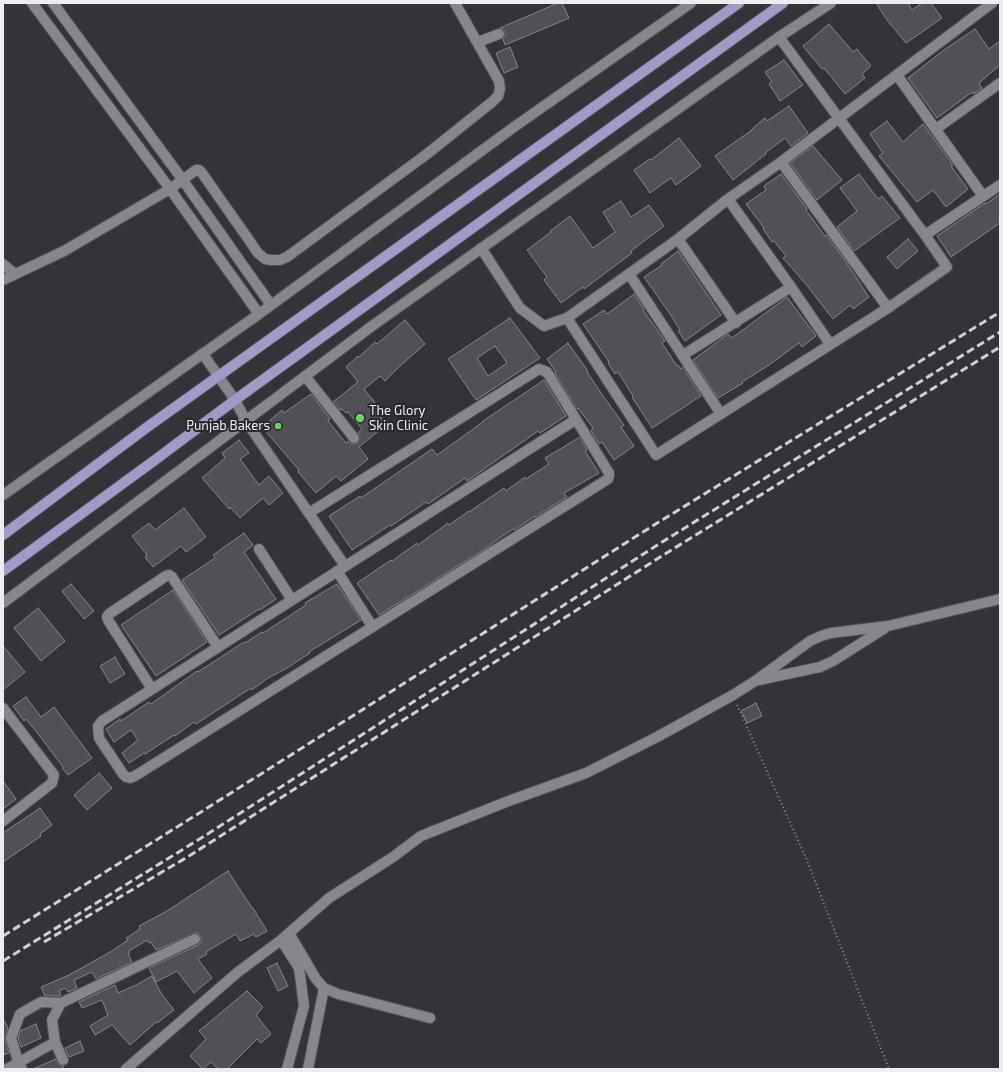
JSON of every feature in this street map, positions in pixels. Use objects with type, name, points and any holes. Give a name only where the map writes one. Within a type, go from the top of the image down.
[{"type":"main road","points":[[3,535],[146,428],[739,3]]},
{"type":"main road","points":[[3,570],[235,400],[784,3]]},
{"type":"street","points":[[32,3],[170,189],[259,314]]},
{"type":"street","points":[[53,3],[182,179],[271,305]]},
{"type":"street","points":[[3,280],[64,251],[170,189],[195,170],[199,170],[202,173],[258,253],[265,259],[271,260],[280,260],[287,257],[427,154],[496,99],[500,92],[499,81],[455,3]]},
{"type":"street","points":[[3,495],[204,354],[514,127],[691,3]]},
{"type":"street","points":[[3,603],[372,326],[779,37],[831,3]]},
{"type":"street","points":[[481,248],[520,308],[544,326],[567,318],[678,239],[728,199],[781,162],[992,3]]},
{"type":"street","points":[[478,42],[499,34]]},
{"type":"street","points":[[567,318],[656,455],[888,308],[947,267],[779,37]]},
{"type":"street","points":[[897,75],[983,196]]},
{"type":"street","points":[[936,129],[1000,83]]},
{"type":"street","points":[[781,162],[888,308]]},
{"type":"street","points":[[925,235],[1000,185]]},
{"type":"street","points":[[728,199],[830,344]]},
{"type":"street","points":[[678,239],[736,322]]},
{"type":"street","points":[[3,264],[15,274]]},
{"type":"street","points":[[629,274],[722,414]]},
{"type":"street","points":[[683,355],[791,287]]},
{"type":"street","points":[[204,354],[235,400],[246,421],[309,513],[372,626]]},
{"type":"street","points":[[309,513],[539,369],[547,372],[609,473],[608,479],[130,778],[123,774],[99,738],[98,726],[102,722],[576,420]]},
{"type":"street","points":[[306,376],[354,438]]},
{"type":"street","points":[[259,549],[292,600]]},
{"type":"street","points":[[152,689],[107,617],[109,614],[166,576],[169,575],[172,577],[218,647]]},
{"type":"street","points":[[126,1069],[238,972],[285,936],[329,898],[393,857],[420,836],[506,802],[586,773],[657,737],[733,695],[810,641],[821,636],[831,633],[888,626],[1000,599]]},
{"type":"street","points":[[755,681],[820,667],[833,661],[888,626]]},
{"type":"street","points":[[3,708],[54,775],[52,783],[3,821]]},
{"type":"street","points":[[3,726],[12,719]]},
{"type":"street","points":[[285,936],[324,988],[338,994],[430,1018]]},
{"type":"street","points":[[285,936],[299,968],[304,1006],[287,1069]]},
{"type":"street","points":[[20,1065],[7,1041],[20,1014],[41,1002],[61,1003],[195,939]]},
{"type":"street","points":[[308,1069],[324,988]]},
{"type":"street","points":[[61,1003],[52,1020],[54,1042],[63,1060]]},
{"type":"street","points":[[7,1069],[20,1065],[54,1042]]},
{"type":"path","points":[[733,695],[806,858],[889,1069]]},
{"type":"building","points":[[558,3],[562,3],[569,18],[505,45],[503,39],[505,32],[500,28]]},
{"type":"building","points":[[876,3],[908,3],[912,10],[922,3],[931,3],[942,18],[906,43],[887,20]]},
{"type":"building","points":[[829,24],[853,52],[857,49],[871,66],[862,74],[865,78],[845,94],[824,68],[822,69],[803,46]]},
{"type":"building","points":[[975,29],[989,49],[1000,41],[1000,65],[979,83],[982,88],[973,94],[972,92],[937,118],[908,78],[944,50]]},
{"type":"building","points":[[510,47],[518,67],[504,73],[496,53]]},
{"type":"building","points":[[784,60],[803,85],[780,101],[769,84],[772,82],[765,72]]},
{"type":"building","points":[[789,106],[808,133],[791,146],[785,138],[733,180],[715,156],[752,130],[765,118],[767,121]]},
{"type":"building","points":[[887,121],[903,142],[923,124],[953,165],[951,166],[968,189],[946,207],[933,190],[917,202],[879,156],[883,153],[870,134]]},
{"type":"building","points":[[679,138],[701,166],[676,185],[671,178],[650,193],[634,170],[650,159],[651,160]]},
{"type":"building","points":[[813,146],[842,180],[817,200],[790,163]]},
{"type":"building","points":[[781,174],[825,236],[826,235],[844,259],[869,297],[853,309],[850,305],[833,319],[783,258],[786,256],[774,241],[772,242],[763,229],[764,228],[746,204],[766,190],[764,186]]},
{"type":"building","points":[[859,174],[878,199],[882,196],[900,218],[854,251],[837,227],[857,211],[840,188]]},
{"type":"building","points":[[1000,194],[1000,223],[951,257],[937,236]]},
{"type":"building","points":[[621,201],[631,217],[649,205],[664,226],[631,251],[632,253],[584,289],[583,287],[561,303],[544,280],[547,277],[527,250],[570,216],[593,248],[615,232],[603,212]]},
{"type":"building","points":[[908,239],[918,251],[897,269],[887,257]]},
{"type":"building","points":[[678,251],[721,315],[685,341],[678,331],[680,330],[672,317],[644,277],[662,265],[661,264]]},
{"type":"building","points":[[634,294],[644,309],[643,310],[665,341],[662,343],[677,366],[678,365],[681,369],[683,367],[701,396],[652,428],[618,372],[615,374],[608,363],[609,362],[583,324],[604,310],[607,314]]},
{"type":"building","points":[[787,297],[816,336],[802,347],[799,343],[769,365],[742,382],[743,383],[718,398],[693,360],[728,334],[732,338]]},
{"type":"building","points":[[510,318],[540,358],[476,400],[448,359]],"holes":[[[495,346],[507,363],[488,376],[477,358]]]},
{"type":"building","points":[[405,320],[425,344],[385,381],[380,376],[364,389],[382,411],[378,414],[387,424],[359,447],[368,459],[341,481],[336,476],[316,493],[298,472],[299,470],[262,427],[282,410],[284,413],[311,394],[330,419],[328,421],[346,443],[348,441],[352,444],[358,443],[360,437],[358,433],[362,429],[348,412],[346,413],[342,409],[340,410],[333,402],[358,382],[346,367],[375,342],[377,344]]},
{"type":"building","points":[[568,343],[624,425],[621,427],[634,446],[614,460],[602,442],[599,444],[591,431],[593,428],[578,408],[577,409],[547,359]]},
{"type":"building","points":[[544,380],[566,416],[540,433],[538,431],[467,481],[465,478],[428,504],[426,502],[352,550],[329,516],[360,496],[361,498],[432,449],[437,455],[483,421]]},
{"type":"building","points":[[580,437],[587,450],[585,451],[599,473],[564,493],[567,497],[514,530],[513,529],[491,545],[379,615],[357,583],[417,543],[418,545],[448,523],[449,525],[504,488],[506,491],[525,477],[526,479],[549,464],[545,458]]},
{"type":"building","points":[[239,440],[249,453],[240,459],[259,485],[269,476],[283,493],[269,505],[263,498],[240,518],[230,507],[229,509],[202,478],[225,458],[222,453]]},
{"type":"building","points":[[184,508],[206,537],[186,552],[181,546],[153,567],[145,557],[147,555],[132,536],[149,523],[155,530]]},
{"type":"building","points":[[244,533],[253,545],[244,552],[276,599],[219,635],[182,580],[215,558],[213,555]]},
{"type":"building","points":[[71,584],[94,611],[84,619],[62,591]]},
{"type":"building","points":[[337,584],[361,620],[309,652],[310,653],[287,668],[268,678],[252,690],[251,688],[196,724],[194,722],[175,736],[174,735],[129,763],[122,753],[138,740],[131,730],[114,742],[106,729],[120,719],[121,721],[149,702],[151,704],[197,671],[198,672],[244,642],[245,643],[262,632],[263,633],[306,605],[305,603]]},
{"type":"building","points":[[173,590],[207,642],[156,676],[121,625]]},
{"type":"building","points":[[38,608],[65,641],[41,661],[14,628]]},
{"type":"building","points":[[3,646],[25,672],[3,690]]},
{"type":"building","points":[[115,657],[125,674],[110,683],[100,666]]},
{"type":"building","points":[[26,697],[41,717],[54,707],[92,758],[68,775],[42,739],[26,719],[24,721],[13,706]]},
{"type":"building","points":[[756,703],[762,716],[747,723],[741,711]]},
{"type":"building","points":[[99,773],[112,788],[87,810],[74,795]]},
{"type":"building","points":[[3,781],[16,799],[3,809]]},
{"type":"building","points":[[40,808],[52,825],[40,834],[41,836],[3,862],[3,833]]},
{"type":"building","points":[[228,871],[267,931],[256,937],[254,934],[240,941],[236,934],[206,952],[207,954],[198,959],[212,978],[194,993],[177,971],[156,982],[149,968],[198,945],[201,942],[201,937],[198,933],[156,950],[151,942],[149,943],[147,940],[129,951],[130,953],[128,954],[132,962],[96,979],[92,972],[74,980],[77,988],[68,992],[65,988],[59,991],[61,996],[45,996],[41,987],[69,975],[112,951],[128,940],[126,938],[140,929],[139,926],[167,911]]},
{"type":"building","points":[[277,963],[288,986],[278,991],[267,968]]},
{"type":"building","points":[[152,976],[161,993],[174,1010],[157,1023],[156,1022],[130,1045],[112,1025],[95,1035],[90,1026],[108,1015],[102,1000],[82,1008],[79,1002],[115,985],[118,993]]},
{"type":"building","points":[[247,991],[263,1007],[256,1015],[271,1034],[261,1043],[257,1039],[227,1069],[218,1069],[211,1062],[203,1069],[190,1056],[206,1039],[199,1031]]},
{"type":"building","points":[[3,1019],[8,1028],[5,1039],[9,1053],[3,1055]]},
{"type":"building","points":[[36,1024],[41,1038],[21,1047],[18,1038],[20,1031]]},
{"type":"building","points":[[80,1041],[84,1051],[69,1057],[65,1048]]},
{"type":"building","points":[[56,1059],[59,1065],[63,1066],[64,1069],[33,1069]]},
{"type":"railway","points":[[3,936],[654,525],[1000,312]]},
{"type":"railway","points":[[3,961],[206,835],[659,544],[1000,332]]},
{"type":"railway","points":[[44,942],[189,856],[665,554],[1000,347]]},
{"type":"place","name":"The Glory Skin Clinic","points":[[360,418]]},
{"type":"place","name":"Punjab Bakers","points":[[278,426]]}]
